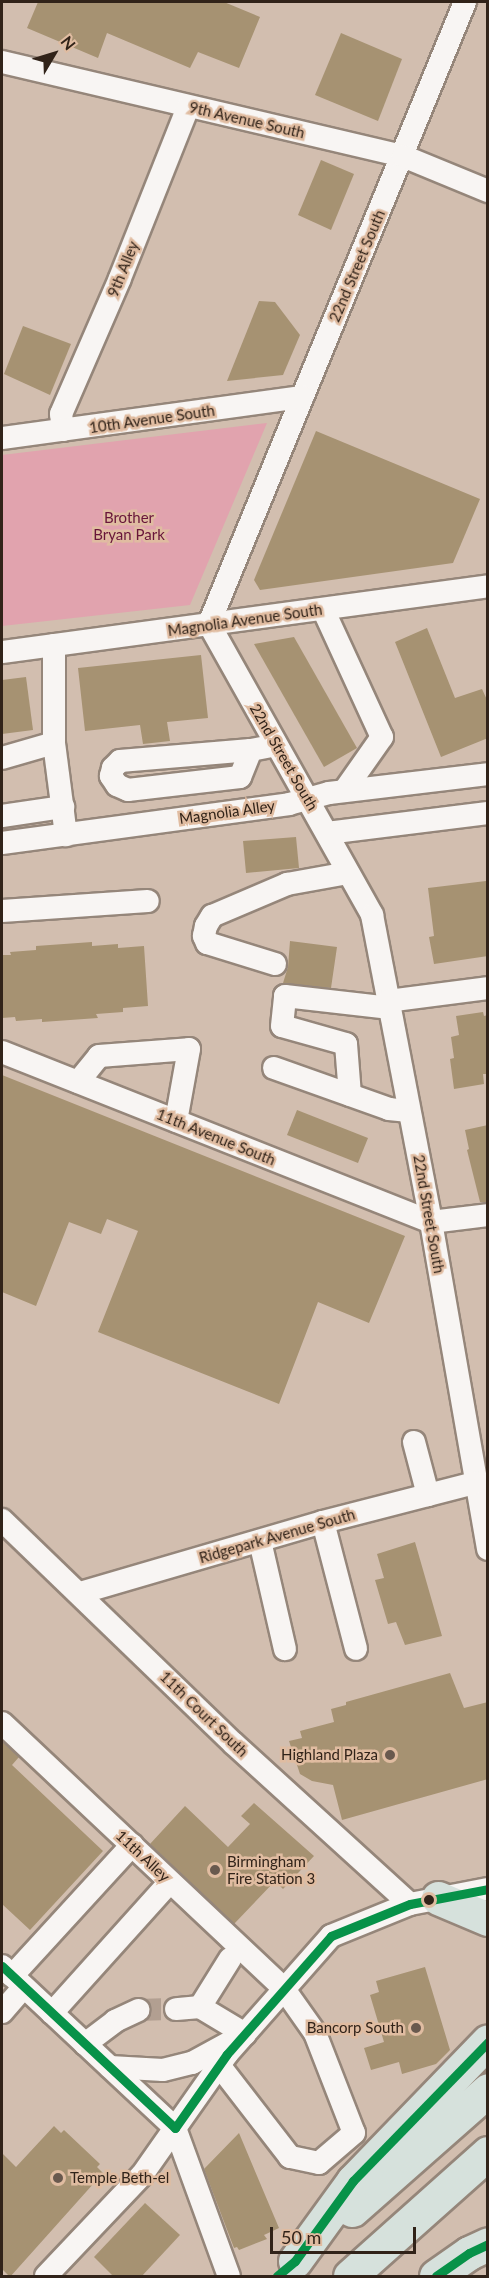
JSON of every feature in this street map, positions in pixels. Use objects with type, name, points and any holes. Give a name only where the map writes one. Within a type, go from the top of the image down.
[{"type":"highway","points":[[424,1901],[488,1919]]},
{"type":"highway","points":[[286,2269],[488,2041]]},
{"type":"highway","points":[[342,2207],[488,2090]]},
{"type":"highway","points":[[357,2270],[488,2153]]},
{"type":"highway","points":[[436,2277],[469,2253],[488,2244]]},
{"type":"street","name":"22nd Street South","points":[[465,2],[209,624],[372,915],[431,1222],[488,1549]]},
{"type":"street","name":"9th Avenue South","points":[[2,62],[403,156],[488,191]]},
{"type":"street","name":"9th Alley","points":[[63,430],[61,414],[120,279],[188,107]]},
{"type":"street","name":"10th Avenue South","points":[[2,438],[302,397]]},
{"type":"street","name":"Magnolia Avenue South","points":[[2,652],[488,586]]},
{"type":"street","points":[[323,609],[382,737],[344,791]]},
{"type":"street","points":[[54,645],[54,743],[66,835]]},
{"type":"street","points":[[2,758],[54,743]]},
{"type":"street","points":[[251,750],[240,777],[128,790],[117,785],[111,776],[113,768],[120,761],[251,750],[276,745]]},
{"type":"street","name":"Magnolia Alley","points":[[2,843],[289,804],[344,791],[488,774]]},
{"type":"street","points":[[2,816],[63,807]]},
{"type":"street","points":[[327,833],[488,813]]},
{"type":"street","points":[[275,964],[207,943],[204,936],[206,926],[212,916],[287,884],[348,873]]},
{"type":"street","points":[[2,911],[148,901]]},
{"type":"street","points":[[350,1095],[346,1044],[282,1026],[285,996],[389,1005],[488,988]]},
{"type":"street","points":[[78,1082],[99,1056],[189,1049],[176,1121]]},
{"type":"street","name":"11th Avenue South","points":[[2,1052],[431,1222]]},
{"type":"street","points":[[274,1068],[389,1109],[410,1111]]},
{"type":"street","points":[[431,1222],[488,1215]]},
{"type":"street","points":[[414,1442],[428,1495]]},
{"type":"street","name":"Ridgepark Avenue South","points":[[80,1593],[323,1522],[475,1483]]},
{"type":"street","name":"11th Court South","points":[[2,1520],[233,1743],[424,1901]]},
{"type":"street","points":[[323,1522],[356,1649]]},
{"type":"street","points":[[260,1541],[285,1649]]},
{"type":"street","name":"11th Alley","points":[[2,1723],[284,1989],[315,2033],[354,2133],[319,2163],[290,2157],[219,2065]]},
{"type":"street","points":[[2,2012],[12,1976],[132,1845]]},
{"type":"street","points":[[52,2013],[170,1882]]},
{"type":"street","points":[[46,2277],[142,2175],[219,2065],[331,1936],[424,1901],[488,1889]]},
{"type":"street","points":[[200,2007],[230,1959]]},
{"type":"street","points":[[12,1976],[175,2128],[229,2277]]},
{"type":"street","points":[[176,2009],[200,2007],[244,2034]]},
{"type":"street","points":[[85,2044],[115,2021],[139,2010]]},
{"type":"street","points":[[110,2067],[163,2070],[192,2063],[244,2034]]},
{"type":"green space","name":"Brother Bryan Park","points":[[267,423],[190,605],[2,626],[2,455]]},
{"type":"building","points":[[38,2],[224,2],[260,17],[239,68],[198,52],[190,68],[107,33],[98,58],[27,28]]},
{"type":"building","points":[[341,33],[402,59],[378,121],[315,95]]},
{"type":"building","points":[[321,160],[354,174],[331,230],[298,215]]},
{"type":"building","points":[[259,301],[275,302],[300,335],[283,375],[227,381]]},
{"type":"building","points":[[23,326],[71,344],[50,395],[4,374]]},
{"type":"building","points":[[316,431],[480,499],[453,563],[260,590],[254,580]]},
{"type":"building","points":[[427,628],[455,698],[482,689],[488,702],[488,738],[441,757],[395,642]]},
{"type":"building","points":[[294,637],[357,748],[324,767],[254,644]]},
{"type":"building","points":[[201,655],[208,718],[167,722],[170,741],[143,744],[140,725],[85,731],[78,668]]},
{"type":"building","points":[[26,677],[33,730],[2,734],[2,680]]},
{"type":"building","points":[[296,837],[299,868],[246,873],[243,841]]},
{"type":"building","points":[[486,881],[488,956],[434,964],[429,937],[434,936],[428,888]]},
{"type":"building","points":[[290,941],[337,947],[331,988],[283,983],[288,967]]},
{"type":"building","points":[[92,942],[92,946],[118,944],[118,948],[144,946],[148,1006],[123,1008],[123,1012],[96,1014],[98,1018],[42,1022],[42,1019],[16,1021],[15,1017],[2,1018],[2,955],[11,955],[10,952],[36,950],[36,946]]},
{"type":"building","points":[[483,1012],[484,1016],[488,1015],[488,1074],[483,1074],[484,1084],[454,1089],[450,1059],[454,1058],[451,1037],[459,1035],[456,1016]]},
{"type":"building","points":[[2,1075],[405,1236],[369,1323],[318,1302],[279,1404],[98,1332],[138,1231],[107,1219],[101,1234],[69,1222],[36,1306],[2,1292]]},
{"type":"building","points":[[297,1110],[368,1138],[358,1163],[287,1135]]},
{"type":"building","points":[[488,1125],[488,1202],[480,1202],[467,1150],[469,1149],[465,1130]]},
{"type":"building","points":[[415,1542],[442,1636],[405,1645],[396,1622],[388,1624],[375,1580],[384,1578],[377,1554]]},
{"type":"building","name":"Highland Plaza","points":[[450,1673],[464,1708],[488,1702],[488,1779],[342,1820],[333,1785],[312,1781],[300,1774],[289,1741],[302,1738],[300,1731],[334,1722],[331,1709],[346,1705],[346,1702]]},
{"type":"building","points":[[2,1741],[19,1757],[12,1765],[103,1851],[30,1930],[2,1904]]},
{"type":"building","name":"Birmingham Fire Station 3","points":[[254,1803],[314,1856],[283,1889],[275,1881],[234,1924],[150,1844],[185,1806],[228,1847],[250,1824],[241,1816]]},
{"type":"building","name":"Bancorp South","points":[[425,1967],[450,2050],[436,2064],[402,2074],[399,2062],[371,2070],[364,2048],[384,2042],[370,1995],[379,1992],[376,1981]]},
{"type":"building","points":[[54,2126],[61,2133],[64,2130],[100,2164],[97,2167],[103,2173],[10,2277],[2,2269],[2,2153],[16,2167]]},
{"type":"building","points":[[239,2133],[279,2228],[264,2235],[267,2239],[239,2250],[237,2247],[234,2248],[204,2169]]},
{"type":"building","points":[[145,2203],[180,2235],[141,2277],[114,2277],[94,2257]]},
{"type":"tunnel","points":[[139,2010],[176,2009]]},
{"type":"transit line","points":[[2,1966],[175,2128],[227,2054],[331,1936],[410,1904],[488,1889]]},
{"type":"transit line","points":[[277,2276],[295,2261],[353,2181],[488,2042]]},
{"type":"transit line","points":[[436,2276],[469,2253],[488,2244]]},
{"type":"place","name":"Highland Plaza","points":[[390,1755]]},
{"type":"place","name":"Birmingham Fire Station 3","points":[[215,1870]]},
{"type":"place","name":"Bancorp South","points":[[416,2028]]},
{"type":"place","name":"Temple Beth-el","points":[[58,2178]]}]
